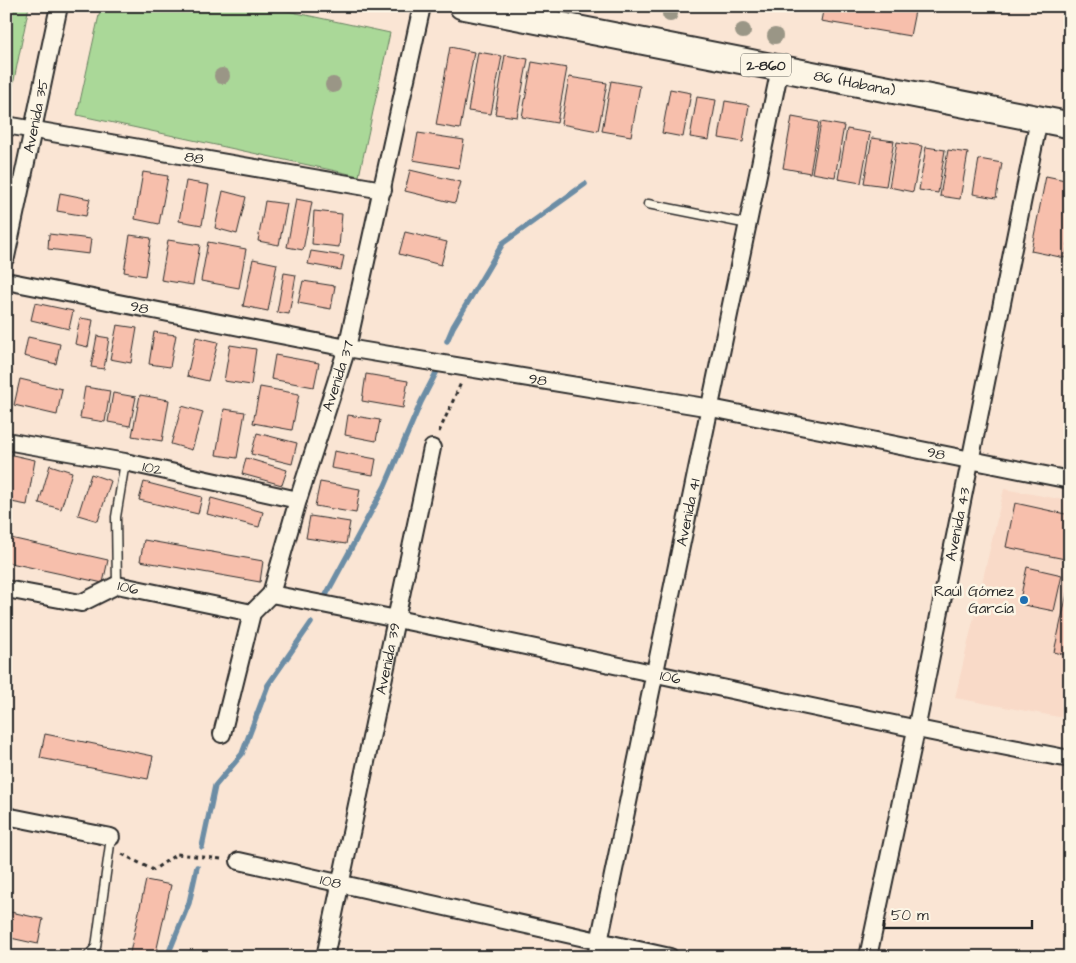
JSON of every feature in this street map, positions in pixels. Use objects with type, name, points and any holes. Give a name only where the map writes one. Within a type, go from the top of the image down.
[{"type":"main road","name":"86 (Habana)","points":[[462,6],[1070,125]]},
{"type":"street","name":"Avenida 35","points":[[6,257],[59,6]]},
{"type":"street","name":"Avenida 37","points":[[252,613],[271,594],[298,500],[347,348],[422,6]]},
{"type":"street","name":"Avenida 41","points":[[598,950],[653,674],[780,68]]},
{"type":"street","name":"Avenida 43","points":[[868,957],[916,730],[1039,119]]},
{"type":"street","name":"88","points":[[6,124],[383,190]]},
{"type":"street","name":"98","points":[[6,281],[347,348],[468,366],[710,408],[1070,480]]},
{"type":"street","name":"102","points":[[6,440],[125,462],[298,500]]},
{"type":"street","name":"Avenida 39","points":[[325,957],[398,618],[432,448]]},
{"type":"street","name":"106","points":[[6,589],[81,603],[117,585],[252,613]]},
{"type":"street","name":"106","points":[[271,594],[398,618],[916,730],[1070,759]]},
{"type":"street","points":[[222,734],[252,613]]},
{"type":"street","points":[[6,816],[111,837]]},
{"type":"street","name":"108","points":[[239,861],[340,883],[598,950],[670,957]]},
{"type":"lane","points":[[648,204],[748,224]]},
{"type":"lane","points":[[117,585],[116,517],[125,462]]},
{"type":"lane","points":[[87,957],[96,947],[111,837]]},
{"type":"path","points":[[432,448],[468,366]]},
{"type":"path","points":[[111,837],[124,856],[153,870],[177,854],[239,861]]},
{"type":"shaded area","name":"Raúl Gómez García","points":[[1004,489],[1070,501],[1070,719],[955,698]]},
{"type":"green space","points":[[6,6],[29,6],[9,105],[6,104]]},
{"type":"green space","points":[[101,6],[264,6],[390,33],[359,176],[77,115]]},
{"type":"building","points":[[824,6],[916,6],[910,36],[821,21]]},
{"type":"building","points":[[450,47],[474,52],[460,129],[436,125]]},
{"type":"building","points":[[478,52],[502,56],[491,114],[468,111]]},
{"type":"building","points":[[505,55],[528,59],[517,117],[495,114]]},
{"type":"building","points":[[532,62],[567,68],[557,123],[522,117]]},
{"type":"building","points":[[569,77],[607,83],[598,131],[561,124]]},
{"type":"building","points":[[611,81],[640,86],[631,136],[602,131]]},
{"type":"building","points":[[670,89],[691,93],[683,137],[662,133]]},
{"type":"building","points":[[697,97],[716,100],[709,140],[690,137]]},
{"type":"building","points":[[725,101],[749,105],[743,142],[719,138]]},
{"type":"building","points":[[792,117],[819,122],[810,173],[783,168]]},
{"type":"building","points":[[821,122],[844,126],[835,177],[812,173]]},
{"type":"building","points":[[847,129],[870,133],[861,183],[838,179]]},
{"type":"building","points":[[418,133],[464,140],[459,168],[413,160]]},
{"type":"building","points":[[872,138],[894,141],[886,186],[864,183]]},
{"type":"building","points":[[897,142],[922,146],[913,192],[889,187]]},
{"type":"building","points":[[926,147],[945,150],[938,193],[919,190]]},
{"type":"building","points":[[948,150],[968,153],[960,199],[940,196]]},
{"type":"building","points":[[979,159],[1002,163],[996,198],[973,194]]},
{"type":"building","points":[[410,170],[461,182],[455,203],[405,191]]},
{"type":"building","points":[[143,172],[168,176],[159,224],[135,219]]},
{"type":"building","points":[[1046,176],[1070,181],[1070,235],[1065,258],[1031,251]]},
{"type":"building","points":[[186,181],[209,185],[202,225],[179,221]]},
{"type":"building","points":[[223,191],[246,197],[237,234],[215,228]]},
{"type":"building","points":[[60,193],[90,199],[86,216],[57,211]]},
{"type":"building","points":[[296,199],[312,202],[303,250],[287,247]]},
{"type":"building","points":[[265,201],[287,204],[279,245],[258,241]]},
{"type":"building","points":[[314,211],[342,214],[339,247],[312,244]]},
{"type":"building","points":[[405,232],[447,242],[441,265],[399,254]]},
{"type":"building","points":[[49,234],[91,239],[89,254],[48,249]]},
{"type":"building","points":[[130,235],[151,238],[145,276],[124,272]]},
{"type":"building","points":[[168,240],[200,245],[193,285],[161,280]]},
{"type":"building","points":[[208,242],[246,249],[239,288],[201,281]]},
{"type":"building","points":[[311,251],[344,256],[341,270],[308,264]]},
{"type":"building","points":[[253,259],[277,264],[268,311],[243,306]]},
{"type":"building","points":[[284,273],[296,275],[289,314],[277,312]]},
{"type":"building","points":[[303,281],[335,286],[331,309],[298,303]]},
{"type":"building","points":[[35,303],[73,311],[69,329],[31,320]]},
{"type":"building","points":[[80,318],[93,320],[88,347],[75,344]]},
{"type":"building","points":[[117,325],[137,328],[131,363],[110,359]]},
{"type":"building","points":[[154,332],[176,335],[170,367],[149,364]]},
{"type":"building","points":[[97,336],[109,338],[104,369],[91,367]]},
{"type":"building","points":[[28,337],[60,344],[56,364],[24,356]]},
{"type":"building","points":[[196,337],[218,342],[208,381],[187,376]]},
{"type":"building","points":[[230,345],[256,349],[251,385],[224,381]]},
{"type":"building","points":[[275,355],[319,363],[314,387],[271,379]]},
{"type":"building","points":[[366,374],[408,381],[403,408],[362,401]]},
{"type":"building","points":[[20,379],[62,389],[57,415],[14,405]]},
{"type":"building","points":[[85,387],[110,391],[105,422],[80,418]]},
{"type":"building","points":[[260,387],[299,394],[292,430],[253,423]]},
{"type":"building","points":[[113,393],[136,397],[130,426],[108,422]]},
{"type":"building","points":[[140,395],[169,400],[162,441],[132,436]]},
{"type":"building","points":[[182,406],[203,412],[192,450],[171,444]]},
{"type":"building","points":[[224,409],[245,412],[237,458],[216,455]]},
{"type":"building","points":[[348,415],[380,420],[376,441],[345,435]]},
{"type":"building","points":[[257,433],[297,443],[292,464],[251,454]]},
{"type":"building","points":[[334,451],[376,459],[373,475],[331,468]]},
{"type":"building","points":[[8,454],[35,460],[27,505],[6,501]]},
{"type":"building","points":[[246,458],[287,470],[282,485],[242,474]]},
{"type":"building","points":[[50,465],[72,472],[61,509],[39,503]]},
{"type":"building","points":[[91,474],[111,481],[98,521],[78,515]]},
{"type":"building","points":[[144,482],[202,497],[198,514],[139,500]]},
{"type":"building","points":[[320,482],[360,489],[356,513],[315,506]]},
{"type":"building","points":[[211,498],[263,512],[259,527],[207,514]]},
{"type":"building","points":[[1015,503],[1070,515],[1070,560],[1006,547]]},
{"type":"building","points":[[310,516],[350,522],[346,544],[306,538]]},
{"type":"building","points":[[6,537],[108,560],[103,583],[6,562]]},
{"type":"building","points":[[144,540],[263,561],[260,582],[140,561]]},
{"type":"building","points":[[1027,567],[1062,575],[1054,611],[1019,604]]},
{"type":"building","points":[[1070,580],[1070,656],[1054,652]]},
{"type":"building","points":[[45,734],[153,756],[148,779],[40,758]]},
{"type":"building","points":[[146,880],[171,885],[155,957],[129,957]]},
{"type":"building","points":[[6,911],[43,919],[38,944],[6,937]]},
{"type":"waterway","points":[[447,341],[453,327],[503,243],[585,184]]},
{"type":"waterway","points":[[326,595],[385,486],[421,402],[437,371]]},
{"type":"waterway","points":[[202,847],[215,786],[242,754],[268,685],[311,623]]},
{"type":"waterway","points":[[167,957],[189,903],[197,867]]},
{"type":"place","name":"Raúl Gómez García","points":[[1024,600]]}]
